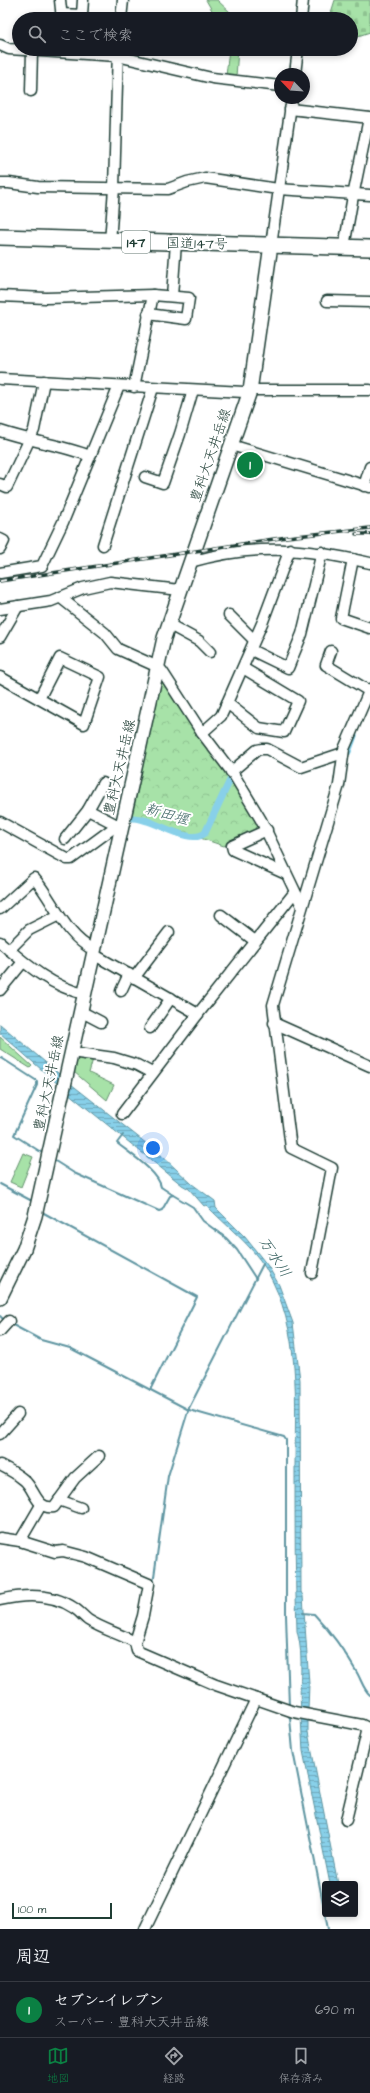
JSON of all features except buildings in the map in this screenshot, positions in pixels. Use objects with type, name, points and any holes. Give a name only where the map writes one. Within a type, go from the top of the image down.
[{"type":"highway","name":"国道147号","points":[[0,237],[110,242],[271,244],[370,248]]},
{"type":"main road","name":"豊科大天井岳線","points":[[0,1298],[24,1250],[30,1233],[84,994],[119,826],[168,624],[250,391],[271,244]]},
{"type":"street","points":[[60,0],[62,12]]},
{"type":"street","points":[[82,12],[83,0]]},
{"type":"street","points":[[122,12],[123,0]]},
{"type":"street","points":[[302,12],[303,0]]},
{"type":"street","points":[[0,45],[12,49]]},
{"type":"street","points":[[31,91],[32,56]]},
{"type":"street","points":[[110,242],[114,188],[117,56]]},
{"type":"street","points":[[128,56],[212,78],[274,85]]},
{"type":"street","points":[[296,68],[297,56]]},
{"type":"street","points":[[271,244],[291,104]]},
{"type":"street","points":[[290,109],[370,118],[352,196],[344,247]]},
{"type":"street","points":[[0,184],[9,183],[38,188],[168,189],[187,182],[205,178],[352,196],[370,195]]},
{"type":"street","points":[[172,296],[176,243]]},
{"type":"street","points":[[134,387],[153,295]]},
{"type":"street","points":[[0,296],[46,298],[153,295],[189,298],[186,319],[148,314]]},
{"type":"street","points":[[328,301],[370,302]]},
{"type":"street","points":[[0,379],[193,390],[370,390]]},
{"type":"street","points":[[0,484],[8,487],[34,430],[44,381]]},
{"type":"street","points":[[0,572],[42,566],[119,386]]},
{"type":"street","points":[[103,545],[153,388]]},
{"type":"street","points":[[145,477],[163,482],[180,434],[193,390]]},
{"type":"street","points":[[0,430],[29,440],[70,448],[90,456]]},
{"type":"street","points":[[231,445],[367,486],[370,466]]},
{"type":"street","points":[[0,539],[4,541],[0,549]]},
{"type":"street","points":[[190,562],[231,552],[262,548],[322,552],[370,563]]},
{"type":"street","points":[[202,733],[221,716],[253,645],[290,549]]},
{"type":"street","points":[[229,615],[253,645],[288,668],[302,634],[322,552]]},
{"type":"street","points":[[353,559],[341,618],[370,628]]},
{"type":"street","points":[[0,609],[61,598],[83,588],[110,582],[180,590]]},
{"type":"street","points":[[61,598],[105,633],[118,649],[158,667],[202,733],[231,772],[267,830],[294,893],[302,906]]},
{"type":"street","points":[[0,637],[18,606]]},
{"type":"street","points":[[168,624],[199,641],[210,652]]},
{"type":"street","points":[[312,1273],[332,1168],[291,1148],[274,1023],[273,1005],[339,785],[343,753],[370,690],[326,665],[331,651]]},
{"type":"street","points":[[0,678],[84,724],[100,677],[60,658],[39,699]]},
{"type":"street","points":[[227,703],[259,728],[284,732],[298,701],[242,668]]},
{"type":"street","points":[[231,772],[257,750],[267,749],[301,767],[343,753]]},
{"type":"street","points":[[65,839],[88,810],[103,783]]},
{"type":"street","points":[[0,822],[31,838],[30,840],[67,859],[71,859],[119,826],[88,810]]},
{"type":"street","points":[[267,830],[232,846],[233,850],[286,874]]},
{"type":"street","points":[[0,909],[34,878],[66,925],[85,946],[132,976],[198,1014]]},
{"type":"street","points":[[122,1114],[152,1073],[294,893]]},
{"type":"street","points":[[9,950],[29,930],[59,915]]},
{"type":"street","points":[[221,915],[255,941]]},
{"type":"street","points":[[121,991],[169,932]]},
{"type":"street","points":[[0,942],[36,974],[68,990],[84,994]]},
{"type":"street","points":[[0,990],[23,962]]},
{"type":"street","points":[[150,1028],[171,998]]},
{"type":"street","points":[[80,1011],[101,1022]]},
{"type":"street","points":[[274,1023],[370,1066]]},
{"type":"street","points":[[71,1052],[114,1058],[136,1065],[152,1073]]},
{"type":"street","points":[[0,1331],[9,1321]]},
{"type":"street","points":[[0,1434],[18,1414]]},
{"type":"street","points":[[0,1465],[25,1481],[41,1505],[49,1508],[54,1507],[75,1478],[99,1456]]},
{"type":"street","points":[[59,1500],[81,1508]]},
{"type":"street","points":[[20,1541],[41,1505]]},
{"type":"street","points":[[0,1538],[20,1541],[55,1552],[62,1551],[86,1557],[149,1584],[143,1616],[135,1642],[138,1651],[216,1685],[294,1712],[362,1725],[369,1729],[347,1820]]},
{"type":"street","points":[[0,1600],[16,1596],[34,1595],[56,1599],[75,1608],[88,1620],[135,1642]]},
{"type":"street","points":[[145,1929],[256,1699]]},
{"type":"green space","points":[[206,0],[217,0],[230,12],[213,12]]},
{"type":"green space","points":[[335,0],[370,0],[370,32],[358,36],[358,12],[331,12]]},
{"type":"green space","points":[[228,56],[238,56],[236,77],[226,76]]},
{"type":"green space","points":[[162,675],[263,828],[224,846],[132,815]]},
{"type":"green space","points":[[0,1037],[32,1066],[30,1068],[0,1049]]},
{"type":"green space","points":[[77,1056],[93,1059],[89,1073],[114,1085],[107,1100],[74,1072]]},
{"type":"green space","points":[[23,1153],[33,1157],[21,1187],[10,1182]]},
{"type":"water","points":[[0,1024],[71,1084],[161,1155],[192,1184],[215,1201],[216,1208],[245,1237],[268,1266],[279,1285],[293,1323],[300,1380],[301,1592],[303,1596],[309,1684],[308,1711],[301,1710],[301,1651],[297,1631],[294,1367],[286,1317],[278,1293],[266,1269],[253,1251],[206,1205],[204,1206],[189,1189],[182,1185],[68,1093],[0,1033]]},
{"type":"water","points":[[301,1718],[308,1720],[308,1732],[337,1881],[329,1881],[303,1751]]},
{"type":"waterway","name":"新田堰","points":[[348,752],[354,736]]},
{"type":"waterway","name":"新田堰","points":[[132,818],[149,821],[180,834],[198,836],[205,833],[231,778]]},
{"type":"waterway","points":[[0,1057],[37,1081],[37,1085],[14,1135],[44,1154]]},
{"type":"waterway","points":[[123,1135],[117,1143],[149,1169],[155,1175],[161,1187],[173,1195]]},
{"type":"waterway","points":[[52,1159],[74,1173],[159,1211],[162,1210],[170,1196],[173,1195],[193,1207],[203,1221],[226,1238],[237,1250],[256,1279]]},
{"type":"waterway","points":[[0,1184],[32,1201]]},
{"type":"waterway","points":[[42,1212],[197,1297],[150,1390]]},
{"type":"waterway","name":"万水川","points":[[153,1584],[168,1476],[189,1408],[263,1264]]},
{"type":"waterway","points":[[0,1316],[5,1321]]},
{"type":"waterway","points":[[11,1324],[41,1340],[70,1348],[189,1410],[284,1437],[286,1440],[286,1615],[289,1707]]},
{"type":"waterway","points":[[303,1613],[314,1614],[326,1627],[347,1656],[370,1695]]},
{"type":"waterway","points":[[287,1714],[290,1718],[293,1751],[322,1898]]},
{"type":"waterway","points":[[326,1917],[328,1929]]},
{"type":"railway","points":[[0,581],[287,537],[370,528]]},
{"type":"railway","points":[[356,534],[370,534]]},
{"type":"place","name":"セブン-イレブン","points":[[250,465]]}]
